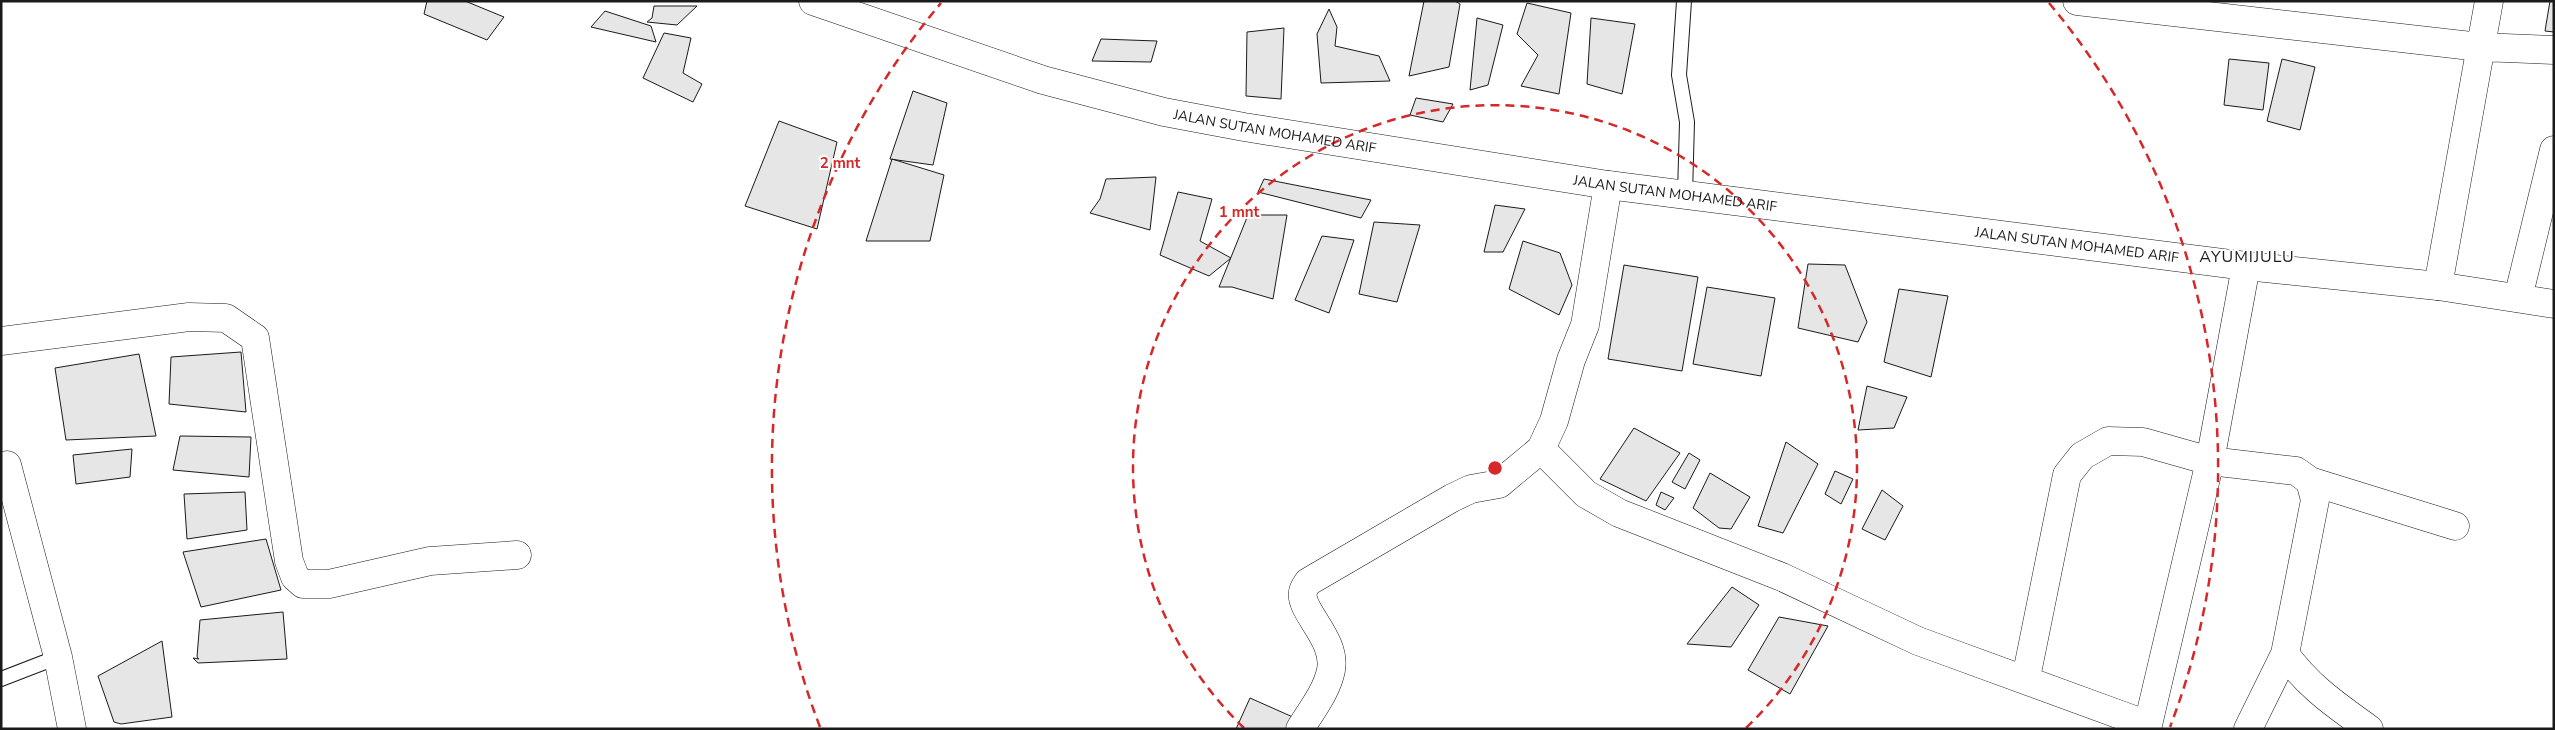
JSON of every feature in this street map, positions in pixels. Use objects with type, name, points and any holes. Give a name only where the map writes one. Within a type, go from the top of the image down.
[{"type":"street","name":"JALAN SUTAN MOHAMED ARIF","points":[[813,1],[1043,80],[1164,112],[1357,146],[1608,184],[2246,266],[2438,286],[2554,304]]},
{"type":"street","points":[[2438,286],[2489,1]]},
{"type":"street","points":[[2082,2],[2229,10],[2480,47],[2554,50]]},
{"type":"street","points":[[2518,298],[2554,150]]},
{"type":"street","points":[[1300,729],[1323,689],[1331,670],[1329,643],[1304,601],[1302,593],[1308,582],[1364,547],[1452,498],[1471,490],[1499,484],[1541,449],[1554,421],[1571,360],[1585,325],[1608,184]]},
{"type":"street","points":[[1541,449],[1586,494],[1619,513],[1782,578],[1918,641],[2026,678],[2148,727],[2210,460],[2246,266]]},
{"type":"street","points":[[1,341],[189,318],[226,318],[244,329],[255,338],[289,561],[295,577],[302,584],[328,584],[430,561],[517,555]]},
{"type":"street","points":[[2026,678],[2067,475],[2082,456],[2108,441],[2143,442],[2210,460],[2296,471],[2310,481],[2455,526]]},
{"type":"street","points":[[7,465],[58,657],[72,729]]},
{"type":"street","points":[[2248,729],[2285,654],[2315,500],[2310,481]]},
{"type":"street","points":[[2285,654],[2302,677],[2323,696],[2369,729]]},
{"type":"lane","points":[[1684,1],[1679,75],[1687,122],[1685,194]]},
{"type":"lane","points":[[1,679],[58,657]]},
{"type":"building","points":[[427,1],[465,1],[504,17],[487,40],[424,14]]},
{"type":"building","points":[[1424,1],[1455,1],[1460,4],[1449,67],[1409,76]]},
{"type":"building","points":[[2550,1],[2554,1],[2554,32],[2545,31]]},
{"type":"building","points":[[1527,3],[1571,13],[1559,94],[1521,86],[1538,55],[1517,34]]},
{"type":"building","points":[[654,6],[697,6],[677,25],[647,22],[652,18]]},
{"type":"building","points":[[1329,9],[1337,27],[1335,46],[1379,56],[1390,81],[1321,83],[1317,34]]},
{"type":"building","points":[[605,11],[651,26],[656,42],[591,27]]},
{"type":"building","points":[[1477,18],[1503,25],[1488,85],[1470,90]]},
{"type":"building","points":[[1591,18],[1635,24],[1622,94],[1587,84]]},
{"type":"building","points":[[1284,28],[1281,99],[1246,96],[1247,32]]},
{"type":"building","points":[[664,33],[691,38],[683,73],[702,84],[693,102],[643,78]]},
{"type":"building","points":[[1101,39],[1157,41],[1151,62],[1092,61]]},
{"type":"building","points":[[2229,59],[2269,63],[2263,110],[2224,105]]},
{"type":"building","points":[[2282,59],[2315,67],[2300,130],[2267,121]]},
{"type":"building","points":[[913,91],[947,103],[933,165],[890,159]]},
{"type":"building","points":[[1416,98],[1453,104],[1443,122],[1410,115]]},
{"type":"building","points":[[779,121],[837,142],[817,229],[745,206]]},
{"type":"building","points":[[892,159],[944,175],[930,241],[866,241]]},
{"type":"building","points":[[1156,177],[1150,230],[1090,213],[1100,199],[1106,179]]},
{"type":"building","points":[[1264,179],[1371,200],[1361,218],[1258,192]]},
{"type":"building","points":[[1178,192],[1212,199],[1200,241],[1231,258],[1209,276],[1160,255]]},
{"type":"building","points":[[1495,205],[1525,209],[1503,252],[1484,252]]},
{"type":"building","points":[[1248,215],[1287,215],[1273,299],[1232,287],[1219,287]]},
{"type":"building","points":[[1374,222],[1420,225],[1397,302],[1359,294]]},
{"type":"building","points":[[1322,236],[1354,240],[1329,313],[1295,300]]},
{"type":"building","points":[[1523,241],[1560,253],[1572,285],[1559,315],[1509,289]]},
{"type":"building","points":[[1808,264],[1845,265],[1867,322],[1858,342],[1798,328]]},
{"type":"building","points":[[1624,265],[1698,277],[1682,371],[1608,359]]},
{"type":"building","points":[[1707,287],[1775,298],[1761,376],[1693,364]]},
{"type":"building","points":[[1899,289],[1948,296],[1931,377],[1884,362]]},
{"type":"building","points":[[241,352],[246,412],[169,404],[171,357]]},
{"type":"building","points":[[139,354],[156,436],[66,440],[55,368]]},
{"type":"building","points":[[1867,386],[1907,397],[1894,428],[1858,430]]},
{"type":"building","points":[[1634,428],[1680,453],[1646,501],[1600,479]]},
{"type":"building","points":[[180,436],[251,437],[249,477],[173,470]]},
{"type":"building","points":[[1786,442],[1818,464],[1783,533],[1758,526]]},
{"type":"building","points":[[132,449],[130,477],[76,484],[73,455]]},
{"type":"building","points":[[1689,453],[1700,460],[1685,489],[1672,482]]},
{"type":"building","points":[[1835,471],[1853,479],[1841,504],[1825,494]]},
{"type":"building","points":[[1710,473],[1750,497],[1731,529],[1719,528],[1693,508]]},
{"type":"building","points":[[1882,490],[1903,506],[1885,540],[1862,529]]},
{"type":"building","points":[[245,492],[247,530],[187,539],[184,494]]},
{"type":"building","points":[[1661,492],[1674,498],[1665,510],[1656,505]]},
{"type":"building","points":[[266,539],[281,590],[201,607],[183,552]]},
{"type":"building","points":[[1732,587],[1759,605],[1731,647],[1687,644]]},
{"type":"building","points":[[283,612],[287,659],[198,663],[193,658],[199,659],[197,657],[200,620]]},
{"type":"building","points":[[1779,617],[1828,626],[1790,694],[1748,670]]},
{"type":"building","points":[[162,641],[172,717],[121,724],[114,722],[98,676]]},
{"type":"building","points":[[1250,698],[1304,722],[1297,729],[1236,729]]},
{"type":"district","name":"AYUMIJULU","points":[[2247,257]]}]
